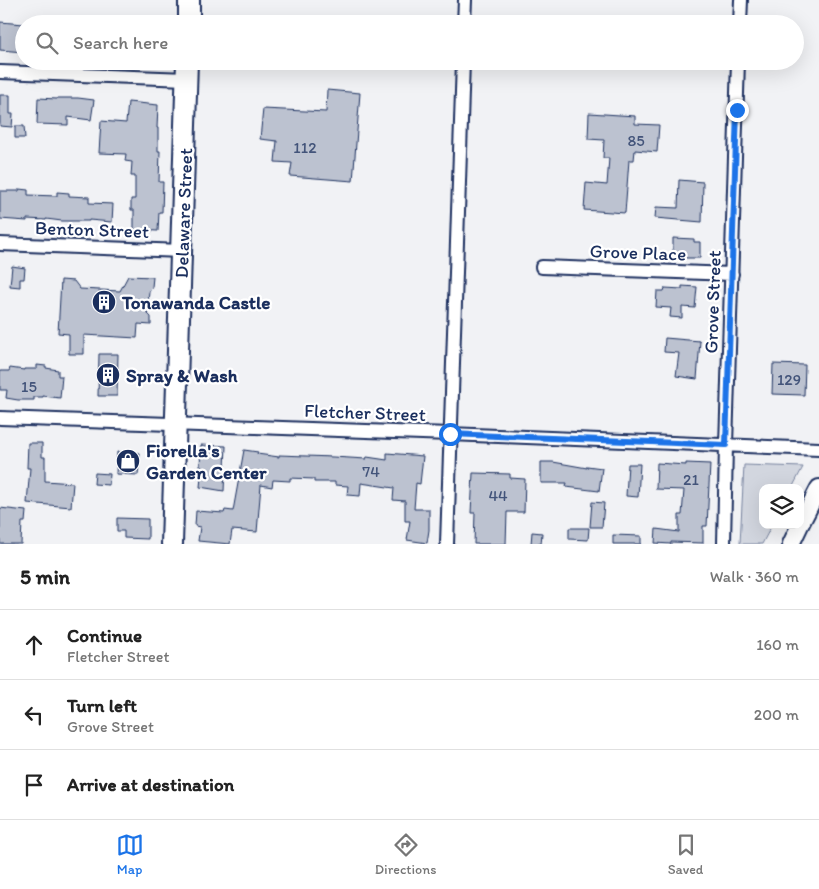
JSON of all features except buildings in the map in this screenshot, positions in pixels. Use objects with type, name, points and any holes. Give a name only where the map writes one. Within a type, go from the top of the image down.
[{"type":"main road","points":[[188,15],[189,0]]},
{"type":"main road","name":"Delaware Street","points":[[172,544],[187,70]]},
{"type":"street","points":[[464,15],[465,0]]},
{"type":"street","points":[[740,15],[741,0]]},
{"type":"street","points":[[0,72],[187,70]]},
{"type":"street","points":[[447,544],[462,70]]},
{"type":"street","name":"Grove Street","points":[[724,544],[738,70]]},
{"type":"street","name":"Benton Street","points":[[0,244],[182,252]]},
{"type":"street","name":"Grove Place","points":[[542,268],[732,274]]},
{"type":"street","name":"Fletcher Street","points":[[0,418],[819,449]]},
{"type":"street","points":[[804,517],[819,488]]},
{"type":"street","points":[[791,544],[798,529]]},
{"type":"shaded area","points":[[744,465],[803,467],[794,484],[759,484],[759,529],[770,529],[762,544],[740,544]]},
{"type":"place","name":"Tonawanda Castle","points":[[104,302]]},
{"type":"place","name":"Spray & Wash","points":[[108,375]]},
{"type":"place","name":"Fiorella's Garden Center","points":[[128,461]]},
{"type":"route","points":[[450,434],[726,445],[737,110]]}]
